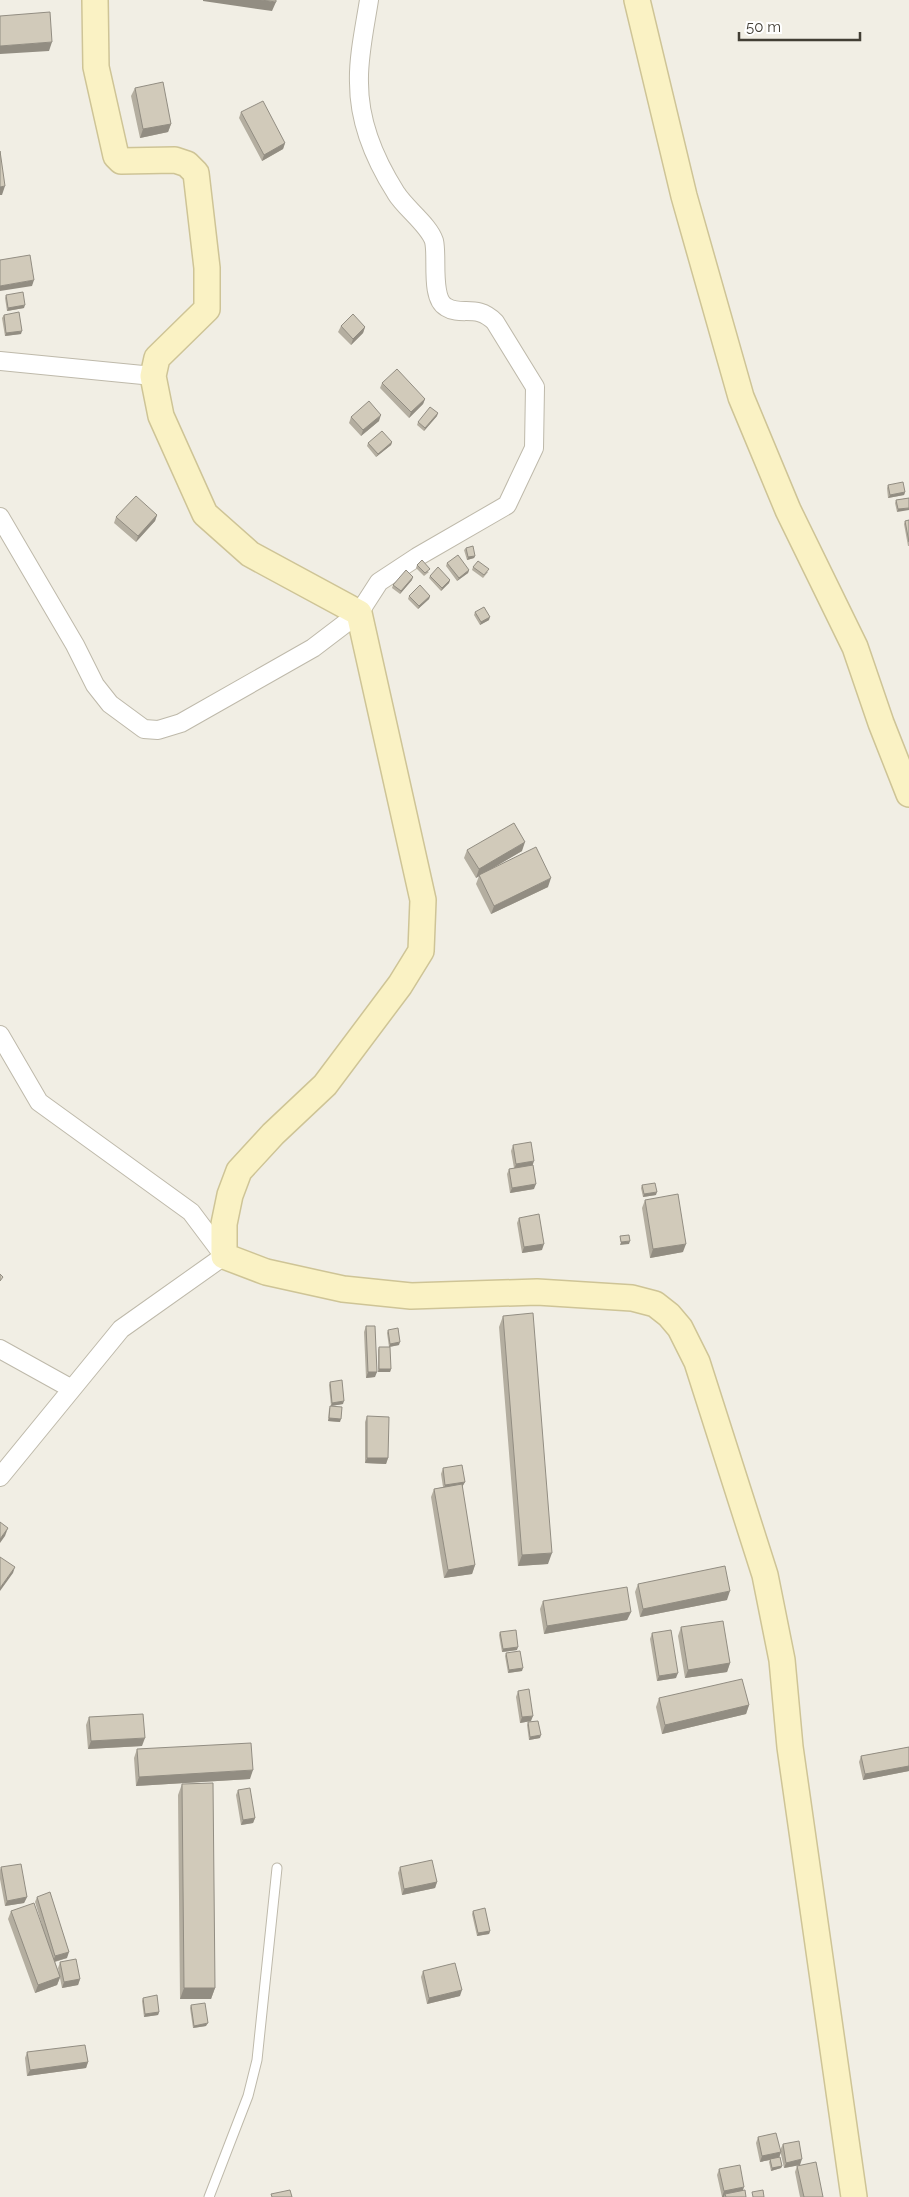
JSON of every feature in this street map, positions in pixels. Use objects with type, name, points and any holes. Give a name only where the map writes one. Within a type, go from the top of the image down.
[{"type":"street","points":[[95,0],[96,67],[116,156],[121,161],[176,160],[187,164],[196,173],[208,268],[207,309],[157,358],[153,376],[161,416],[205,514],[250,554],[359,613],[423,900],[421,951],[400,985],[325,1085],[273,1134],[239,1171],[230,1195],[224,1224],[224,1256]]},
{"type":"street","points":[[0,517],[70,637],[95,685],[110,704],[144,729],[158,730],[181,723],[312,648],[359,613],[379,582],[417,557],[507,505],[534,448],[535,387],[495,322],[487,314],[446,307],[439,300],[434,240],[418,218],[399,198],[379,165],[362,120],[358,82],[369,0]]},
{"type":"street","points":[[637,0],[684,196],[741,397],[788,510],[855,647],[881,723],[909,794]]},
{"type":"street","points":[[0,361],[153,376]]},
{"type":"street","points":[[0,1035],[39,1102],[191,1212],[224,1256],[266,1272],[343,1290],[411,1296],[537,1292],[632,1298],[655,1304],[669,1315],[680,1328],[697,1362],[765,1575],[782,1660],[790,1747],[854,2197]]},
{"type":"street","points":[[0,1477],[121,1329],[224,1256]]},
{"type":"street","points":[[0,1349],[72,1389]]},
{"type":"lane","points":[[209,2197],[248,2096],[257,2060],[277,1868]]},
{"type":"building","points":[[50,12],[52,42],[0,46],[0,16]]},
{"type":"building","points":[[163,82],[171,124],[143,129],[135,88]]},
{"type":"building","points":[[263,101],[285,143],[264,155],[241,112]]},
{"type":"building","points":[[0,151],[5,186],[0,187]]},
{"type":"building","points":[[30,255],[34,280],[0,286],[0,260]]},
{"type":"building","points":[[23,292],[25,305],[8,308],[6,295]]},
{"type":"building","points":[[19,312],[22,331],[6,333],[4,315]]},
{"type":"building","points":[[353,314],[365,327],[353,339],[341,326]]},
{"type":"building","points":[[397,369],[425,399],[411,412],[382,383]]},
{"type":"building","points":[[369,401],[381,415],[363,430],[351,417]]},
{"type":"building","points":[[430,407],[438,413],[425,428],[418,422]]},
{"type":"building","points":[[382,431],[392,442],[378,454],[368,443]]},
{"type":"building","points":[[903,482],[905,492],[890,495],[888,485]]},
{"type":"building","points":[[136,496],[157,515],[138,536],[116,517]]},
{"type":"building","points":[[909,498],[909,508],[898,509],[896,500]]},
{"type":"building","points":[[909,520],[909,542],[905,521]]},
{"type":"building","points":[[473,546],[475,556],[468,557],[466,548]]},
{"type":"building","points":[[458,555],[469,570],[459,578],[447,563]]},
{"type":"building","points":[[422,560],[430,569],[425,573],[417,565]]},
{"type":"building","points":[[478,561],[489,569],[484,575],[473,567]]},
{"type":"building","points":[[438,567],[450,580],[442,588],[430,576]]},
{"type":"building","points":[[406,570],[413,577],[401,591],[393,585]]},
{"type":"building","points":[[420,585],[430,596],[419,606],[409,596]]},
{"type":"building","points":[[484,607],[490,617],[481,622],[475,612]]},
{"type":"building","points":[[514,823],[525,842],[479,869],[467,850]]},
{"type":"building","points":[[536,847],[551,878],[494,906],[479,875]]},
{"type":"building","points":[[531,1142],[534,1161],[516,1164],[513,1145]]},
{"type":"building","points":[[533,1165],[536,1184],[512,1188],[509,1169]]},
{"type":"building","points":[[655,1183],[657,1192],[644,1194],[642,1185]]},
{"type":"building","points":[[678,1194],[686,1244],[653,1249],[645,1200]]},
{"type":"building","points":[[539,1214],[544,1244],[524,1247],[519,1218]]},
{"type":"building","points":[[629,1235],[630,1241],[621,1242],[620,1236]]},
{"type":"building","points":[[533,1313],[552,1553],[522,1555],[503,1316]]},
{"type":"building","points":[[366,1326],[375,1326],[377,1372],[368,1372]]},
{"type":"building","points":[[398,1328],[400,1342],[390,1344],[388,1330]]},
{"type":"building","points":[[379,1347],[390,1347],[391,1369],[379,1369]]},
{"type":"building","points":[[342,1380],[344,1401],[332,1403],[330,1382]]},
{"type":"building","points":[[330,1406],[342,1407],[341,1419],[329,1418]]},
{"type":"building","points":[[367,1416],[389,1417],[388,1458],[367,1458]]},
{"type":"building","points":[[462,1465],[465,1482],[445,1485],[443,1468]]},
{"type":"building","points":[[462,1484],[475,1565],[448,1570],[434,1489]]},
{"type":"building","points":[[0,1522],[8,1528],[0,1539]]},
{"type":"building","points":[[0,1557],[15,1567],[0,1588]]},
{"type":"building","points":[[725,1566],[730,1591],[643,1609],[638,1584]]},
{"type":"building","points":[[627,1587],[631,1612],[547,1626],[543,1601]]},
{"type":"building","points":[[723,1621],[730,1663],[688,1670],[681,1627]]},
{"type":"building","points":[[516,1630],[518,1647],[503,1649],[500,1632]]},
{"type":"building","points":[[671,1630],[678,1673],[659,1676],[652,1633]]},
{"type":"building","points":[[520,1651],[523,1668],[509,1670],[506,1653]]},
{"type":"building","points":[[742,1679],[749,1705],[665,1725],[659,1698]]},
{"type":"building","points":[[529,1689],[533,1716],[522,1717],[518,1691]]},
{"type":"building","points":[[143,1714],[145,1738],[91,1741],[89,1717]]},
{"type":"building","points":[[538,1721],[541,1735],[530,1737],[528,1722]]},
{"type":"building","points":[[251,1743],[253,1770],[139,1777],[137,1749]]},
{"type":"building","points":[[909,1747],[909,1766],[865,1774],[861,1756]]},
{"type":"building","points":[[213,1783],[215,1988],[184,1988],[182,1784]]},
{"type":"building","points":[[250,1788],[255,1818],[243,1820],[238,1790]]},
{"type":"building","points":[[432,1860],[437,1882],[404,1889],[400,1867]]},
{"type":"building","points":[[21,1864],[27,1897],[7,1901],[1,1867]]},
{"type":"building","points":[[50,1892],[69,1952],[55,1956],[37,1897]]},
{"type":"building","points":[[34,1903],[60,1977],[38,1985],[11,1911]]},
{"type":"building","points":[[485,1908],[490,1931],[478,1933],[473,1911]]},
{"type":"building","points":[[76,1959],[80,1979],[64,1982],[60,1962]]},
{"type":"building","points":[[455,1963],[462,1990],[429,1998],[423,1971]]},
{"type":"building","points":[[157,1995],[159,2012],[145,2014],[143,1998]]},
{"type":"building","points":[[205,2003],[208,2023],[194,2026],[191,2005]]},
{"type":"building","points":[[85,2045],[88,2062],[30,2070],[27,2052]]},
{"type":"building","points":[[776,2133],[781,2152],[762,2156],[758,2137]]},
{"type":"building","points":[[799,2141],[802,2159],[786,2163],[783,2144]]},
{"type":"building","points":[[780,2157],[782,2166],[772,2168],[770,2159]]},
{"type":"building","points":[[816,2162],[823,2197],[804,2197],[797,2166]]},
{"type":"building","points":[[740,2165],[744,2187],[724,2191],[719,2169]]},
{"type":"building","points":[[290,2190],[292,2197],[272,2197],[271,2194]]},
{"type":"building","points":[[745,2190],[746,2197],[726,2197],[725,2194]]},
{"type":"building","points":[[763,2190],[764,2197],[753,2197],[752,2192]]}]
